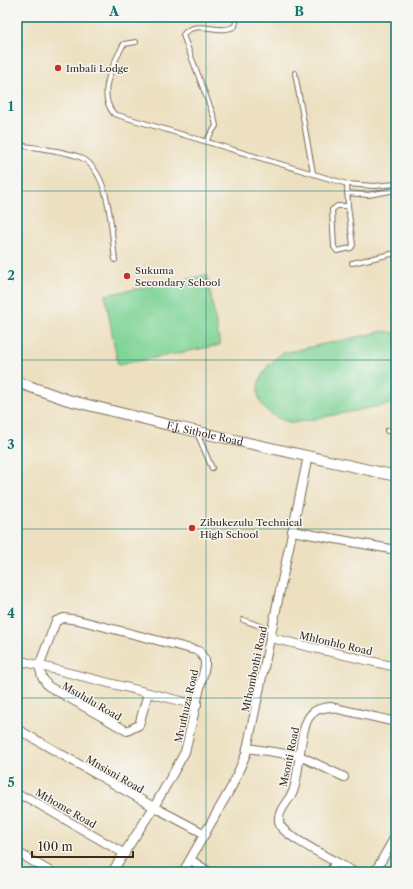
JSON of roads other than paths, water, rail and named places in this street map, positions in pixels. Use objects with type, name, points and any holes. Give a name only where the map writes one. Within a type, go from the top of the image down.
[{"type":"street","name":"F.J. Sithole Road","points":[[17,382],[44,393],[68,400],[196,431],[396,476]]},
{"type":"street","name":"Mthombothi Road","points":[[183,872],[232,786],[247,748],[308,456]]},
{"type":"street","points":[[292,531],[396,550]]},
{"type":"street","name":"Mvuthuza Road","points":[[39,666],[56,621],[64,618],[78,620],[199,651],[205,660],[206,666],[185,752],[154,807],[112,872]]},
{"type":"street","name":"Mhlonhlo Road","points":[[271,634],[396,667]]},
{"type":"street","name":"Msululu Road","points":[[17,660],[197,705]]},
{"type":"street","name":"Msululu Road","points":[[39,666],[43,680],[52,689],[127,731],[139,724],[148,693]]},
{"type":"street","name":"Msonti Road","points":[[354,872],[288,835],[280,825],[279,820],[281,812],[293,791],[309,718],[313,712],[320,708],[330,707],[396,722]]},
{"type":"street","name":"Mnsisni Road","points":[[17,729],[154,807],[205,834]]},
{"type":"street","points":[[247,748],[300,756],[344,777]]},
{"type":"street","name":"Mthome Road","points":[[17,795],[28,798],[125,854]]},
{"type":"street","points":[[375,872],[396,835]]},
{"type":"street","points":[[17,852],[51,872]]},
{"type":"street","points":[[191,860],[209,872]]},
{"type":"street","points":[[330,872],[336,862]]},
{"type":"lane","points":[[206,141],[216,126],[183,35],[191,28],[201,27],[231,29],[235,26],[237,17]]},
{"type":"lane","points":[[136,42],[124,44],[111,68],[106,87],[108,107],[114,114],[347,184],[374,186],[396,184]]},
{"type":"lane","points":[[294,73],[313,173]]},
{"type":"lane","points":[[17,145],[78,156],[87,161],[93,167],[100,177],[105,193],[115,260]]},
{"type":"lane","points":[[347,184],[353,245],[351,248],[337,251],[334,247],[332,210],[337,206],[348,206]]},
{"type":"lane","points":[[347,193],[368,195],[396,190]]},
{"type":"lane","points":[[352,263],[396,253]]},
{"type":"lane","points":[[387,431],[396,430]]},
{"type":"lane","points":[[196,431],[212,468]]},
{"type":"lane","points":[[395,454],[396,448]]},
{"type":"lane","points":[[243,620],[271,634]]},
{"type":"place","name":"Imbali Lodge","points":[[58,68]]},
{"type":"place","name":"Sukuma Secondary School","points":[[127,276]]},
{"type":"place","name":"Zibukezulu Technical High School","points":[[192,528]]}]
